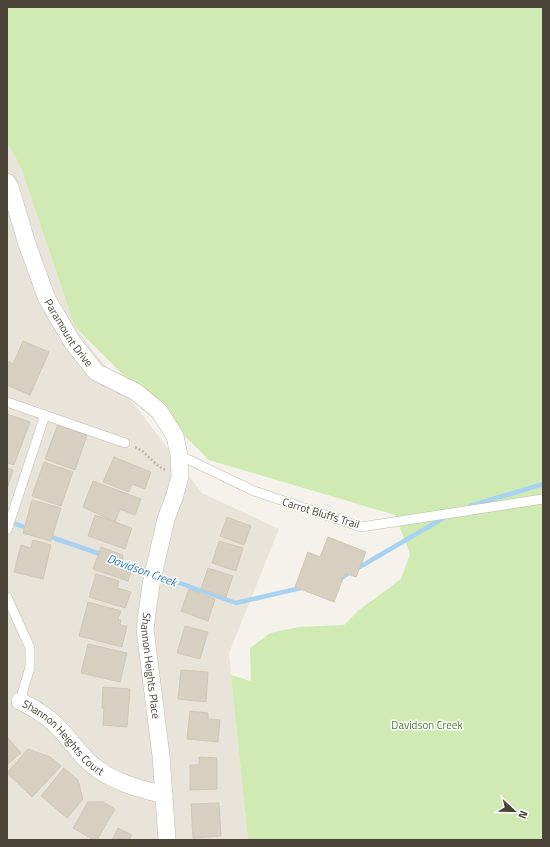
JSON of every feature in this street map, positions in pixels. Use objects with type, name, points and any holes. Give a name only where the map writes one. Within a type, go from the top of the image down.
[{"type":"street","name":"Paramount Drive","points":[[7,182],[10,187],[27,244],[47,299],[73,343],[96,372],[136,392],[159,411],[175,436],[179,455],[180,476],[175,495]]},
{"type":"street","name":"Shannon Heights Place","points":[[167,840],[164,795],[145,629],[151,584],[166,519],[175,495]]},
{"type":"street","name":"Shannon Heights Court","points":[[20,701],[38,710],[57,727],[79,753],[99,770],[126,785],[164,795]]},
{"type":"lane","points":[[7,402],[45,414],[124,443]]},
{"type":"lane","points":[[7,530],[45,414]]},
{"type":"lane","name":"Carrot Bluffs Trail","points":[[179,455],[254,491],[361,527],[543,499]]},
{"type":"lane","name":"Shannon Heights Court","points":[[7,597],[30,648],[30,667],[20,701]]},
{"type":"path","points":[[140,449],[159,468],[172,472]]},
{"type":"shaded area","points":[[7,143],[20,165],[75,327],[202,493],[279,529],[229,653],[248,840],[7,840]]},
{"type":"green space","points":[[7,7],[543,7],[543,840],[248,840],[231,675],[251,681],[250,648],[270,633],[299,627],[344,625],[359,610],[401,579],[410,554],[395,515],[209,460],[75,327],[20,165],[7,143]]},
{"type":"building","points":[[23,341],[49,352],[30,395],[7,385],[7,361],[13,364]]},
{"type":"building","points":[[7,414],[30,422],[14,465],[7,463]]},
{"type":"building","points":[[58,424],[87,435],[75,470],[45,459]]},
{"type":"building","points":[[114,457],[151,472],[145,489],[132,484],[129,492],[103,482]]},
{"type":"building","points":[[44,462],[73,472],[61,506],[32,496]]},
{"type":"building","points":[[7,468],[13,470],[7,489]]},
{"type":"building","points":[[93,481],[141,499],[135,515],[120,509],[115,522],[83,507]]},
{"type":"building","points":[[32,500],[61,508],[51,541],[23,533]]},
{"type":"building","points":[[95,515],[132,528],[125,549],[88,536]]},
{"type":"building","points":[[227,517],[251,526],[244,545],[220,536]]},
{"type":"building","points":[[328,537],[366,552],[356,577],[345,573],[334,602],[295,587],[308,552],[320,557]]},
{"type":"building","points":[[33,540],[51,545],[43,579],[14,572],[21,545],[31,548]]},
{"type":"building","points":[[219,541],[243,548],[236,571],[212,563]]},
{"type":"building","points":[[101,547],[123,555],[122,562],[133,565],[128,581],[93,569]]},
{"type":"building","points":[[208,568],[233,576],[226,597],[201,589]]},
{"type":"building","points":[[96,574],[119,581],[117,588],[131,592],[125,608],[89,597]]},
{"type":"building","points":[[189,589],[215,599],[208,621],[181,611]]},
{"type":"building","points":[[88,602],[121,611],[118,619],[121,620],[120,625],[127,626],[122,647],[79,636]]},
{"type":"building","points":[[185,626],[208,632],[200,659],[177,653]]},
{"type":"building","points":[[88,644],[127,653],[120,682],[81,673]]},
{"type":"building","points":[[181,670],[208,672],[206,702],[178,699]]},
{"type":"building","points":[[103,687],[130,689],[127,727],[103,725]]},
{"type":"building","points":[[190,711],[208,713],[208,719],[220,720],[218,742],[187,739]]},
{"type":"building","points":[[7,737],[21,753],[7,765]]},
{"type":"building","points":[[28,749],[50,757],[61,766],[32,797],[7,773]]},
{"type":"building","points":[[199,757],[217,758],[217,789],[190,790],[190,765],[199,765]]},
{"type":"building","points":[[64,768],[78,780],[83,799],[67,818],[41,796]]},
{"type":"building","points":[[88,802],[103,802],[115,809],[97,840],[94,840],[73,828]]},
{"type":"building","points":[[219,803],[221,836],[193,838],[191,804]]},
{"type":"building","points":[[118,828],[132,835],[129,840],[112,840]]},
{"type":"waterway","name":"Davidson Creek","points":[[470,506],[543,484]]},
{"type":"waterway","name":"Davidson Creek","points":[[339,579],[447,516]]},
{"type":"waterway","name":"Davidson Creek","points":[[8,521],[29,529]]},
{"type":"waterway","name":"Davidson Creek","points":[[48,536],[103,555]]},
{"type":"waterway","name":"Davidson Creek","points":[[127,564],[150,572]]},
{"type":"waterway","name":"Davidson Creek","points":[[157,575],[236,603],[305,587]]}]
